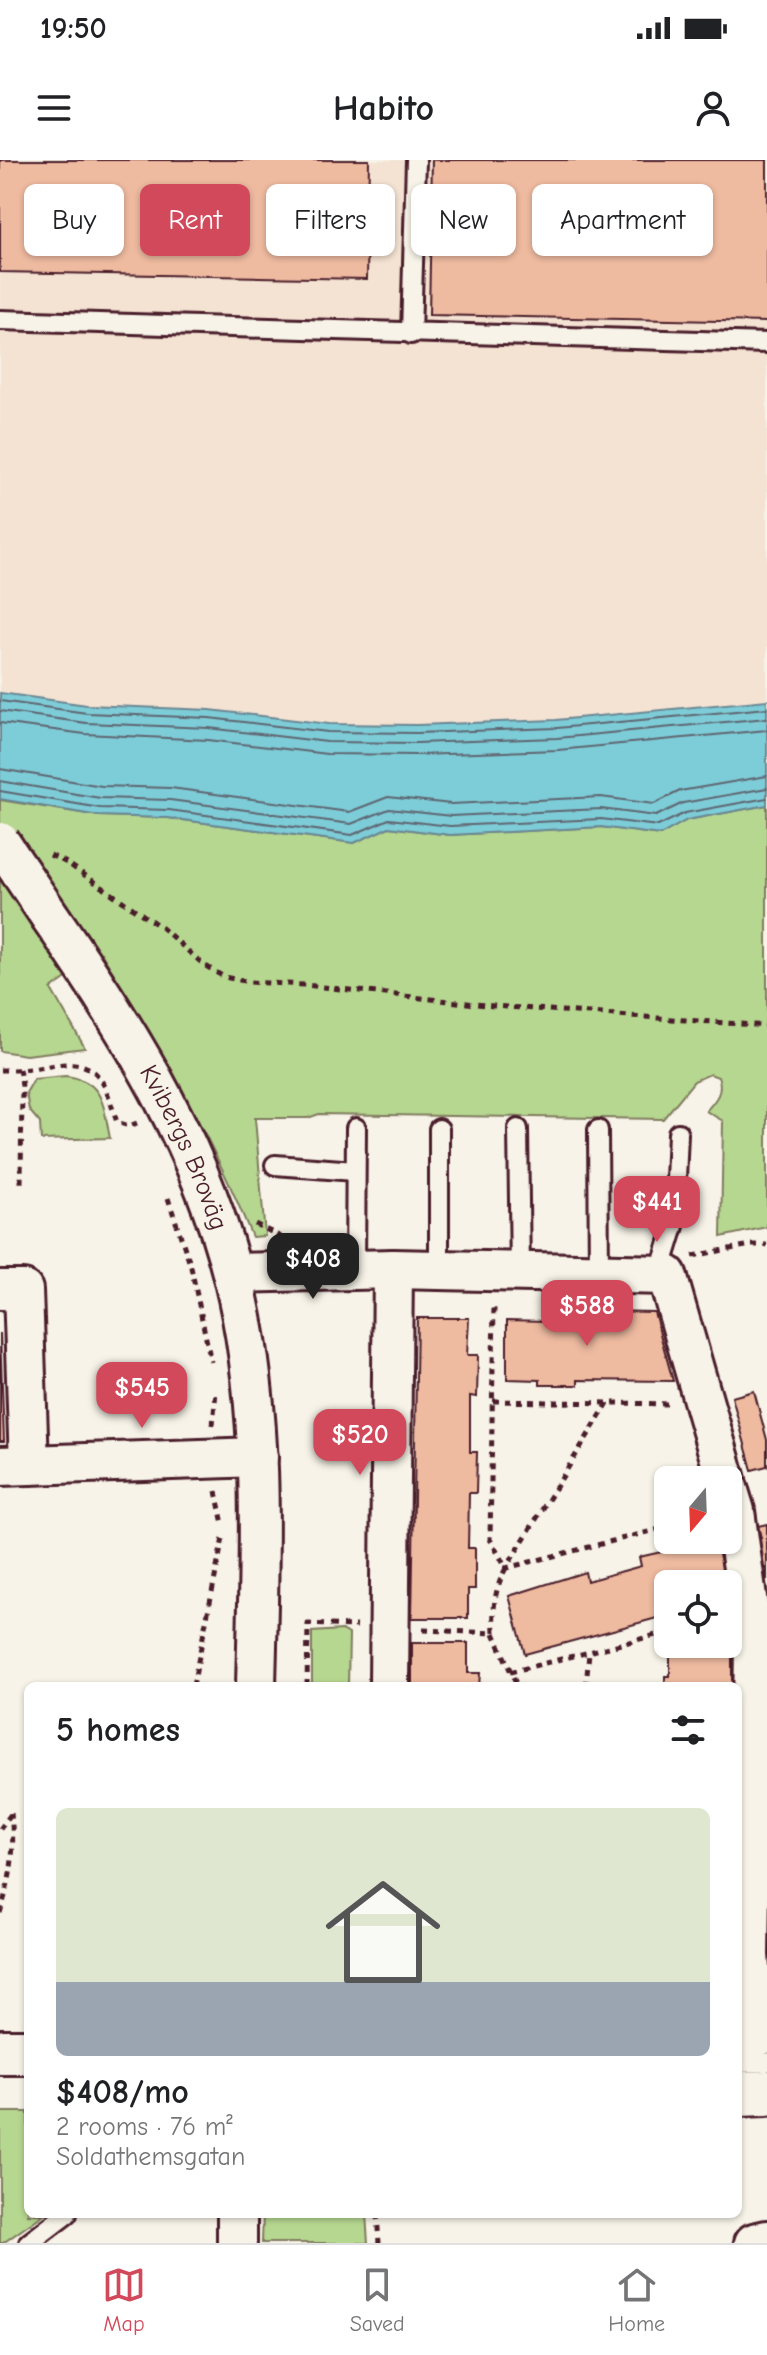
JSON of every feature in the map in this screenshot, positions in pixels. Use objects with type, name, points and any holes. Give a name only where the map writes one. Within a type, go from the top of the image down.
[{"type":"street","name":"Kvibergs Broväg","points":[[0,842],[135,1044],[178,1125],[197,1170],[232,1273],[250,1371],[258,1457],[256,1682]]},
{"type":"street","points":[[232,1273],[439,1270],[507,1284],[663,1264],[722,1466]]},
{"type":"street","points":[[389,1682],[393,1269]]},
{"type":"street","points":[[0,1290],[23,1290],[14,1465],[258,1457]]},
{"type":"street","points":[[741,1554],[754,1648],[760,1742],[743,1955],[755,2037]]},
{"type":"street","points":[[0,2052],[24,2052]]},
{"type":"street","points":[[742,2094],[767,2093]]},
{"type":"street","points":[[237,2218],[237,2243]]},
{"type":"street","points":[[754,2243],[767,2240]]},
{"type":"lane","points":[[411,334],[416,160]]},
{"type":"lane","points":[[0,320],[767,343]]},
{"type":"lane","points":[[355,1269],[356,1128]]},
{"type":"lane","points":[[439,1129],[439,1270]]},
{"type":"lane","points":[[507,1284],[518,1129]]},
{"type":"lane","points":[[598,1130],[599,1274]]},
{"type":"lane","points":[[663,1264],[674,1226],[678,1133]]},
{"type":"lane","points":[[275,1165],[355,1171]]},
{"type":"lane","points":[[742,2057],[755,2037]]},
{"type":"lane","points":[[29,2243],[62,2218]]},
{"type":"path","points":[[45,852],[67,863],[162,928],[204,965],[224,977],[494,1006],[767,1026]]},
{"type":"path","points":[[0,1070],[70,1062],[85,1066],[99,1076],[117,1122],[129,1126],[142,1121],[136,1109]]},
{"type":"path","points":[[19,1069],[22,1086],[21,1185]]},
{"type":"path","points":[[165,1190],[191,1267],[214,1374]]},
{"type":"path","points":[[251,1222],[286,1240]]},
{"type":"path","points":[[663,1264],[715,1250],[767,1245]]},
{"type":"path","points":[[506,1568],[490,1539],[493,1401],[507,1284]]},
{"type":"path","points":[[194,1682],[224,1531],[218,1506],[212,1418],[216,1385]]},
{"type":"path","points":[[493,1401],[704,1404]]},
{"type":"path","points":[[515,1682],[494,1633],[493,1604],[497,1584],[608,1403]]},
{"type":"path","points":[[506,1568],[654,1531]]},
{"type":"path","points":[[307,1682],[308,1624],[494,1633]]},
{"type":"path","points":[[510,1672],[654,1636]]},
{"type":"path","points":[[586,1682],[589,1653]]},
{"type":"path","points":[[0,1829],[11,1813],[15,1850],[0,1913]]},
{"type":"path","points":[[377,2218],[379,2243]]},
{"type":"shaded area","points":[[0,160],[767,160],[767,700],[556,720],[417,725],[329,724],[210,710],[87,705],[0,693]]},
{"type":"green space","points":[[0,800],[99,816],[168,818],[354,843],[389,827],[450,835],[601,827],[660,835],[687,820],[767,805],[767,1227],[721,1237],[723,1121],[706,1111],[720,1087],[718,1077],[710,1074],[694,1081],[663,1119],[319,1114],[308,1118],[255,1118],[265,1236],[252,1237],[220,1163],[183,1092],[101,953],[51,989],[85,1048],[26,1055],[0,1051]]},
{"type":"green space","points":[[78,1078],[95,1089],[103,1105],[110,1138],[41,1140],[40,1123],[29,1110],[26,1093],[34,1079]]},
{"type":"green space","points":[[342,1630],[349,1634],[348,1682],[312,1682],[312,1632]]},
{"type":"green space","points":[[0,2112],[24,2112],[24,2218],[38,2218],[0,2243]]},
{"type":"green space","points":[[263,2218],[366,2218],[368,2243],[262,2243]]},
{"type":"water","points":[[0,693],[87,705],[210,710],[329,724],[417,725],[556,720],[767,700],[767,805],[687,820],[660,835],[601,827],[450,835],[389,827],[354,843],[168,818],[99,816],[0,799]]},
{"type":"building","points":[[0,160],[369,160],[369,184],[266,184],[266,256],[367,256],[367,279],[0,272]]},
{"type":"building","points":[[432,160],[767,160],[767,322],[429,315],[430,256],[516,256],[516,184],[432,184]]},
{"type":"building","points":[[547,1310],[654,1312],[673,1381],[578,1380],[578,1385],[540,1385],[540,1380],[507,1379],[507,1320],[547,1321]]},
{"type":"building","points":[[417,1318],[469,1318],[467,1355],[478,1355],[477,1397],[470,1396],[470,1452],[477,1452],[476,1493],[469,1493],[468,1548],[475,1548],[475,1589],[468,1589],[468,1618],[412,1618]]},
{"type":"building","points":[[0,1333],[4,1441],[0,1441]]},
{"type":"building","points":[[754,1391],[767,1440],[767,1466],[752,1470],[732,1397]]},
{"type":"building","points":[[767,1524],[767,1580],[756,1539],[761,1538],[758,1526]]},
{"type":"building","points":[[654,1554],[719,1554],[723,1570],[654,1570],[654,1619],[525,1654],[509,1596],[585,1572],[587,1581],[641,1566],[639,1557]]},
{"type":"building","points":[[412,1643],[468,1643],[468,1673],[480,1673],[479,1682],[412,1682]]},
{"type":"building","points":[[670,1658],[732,1658],[732,1682],[665,1682],[665,1676],[670,1676]]}]
